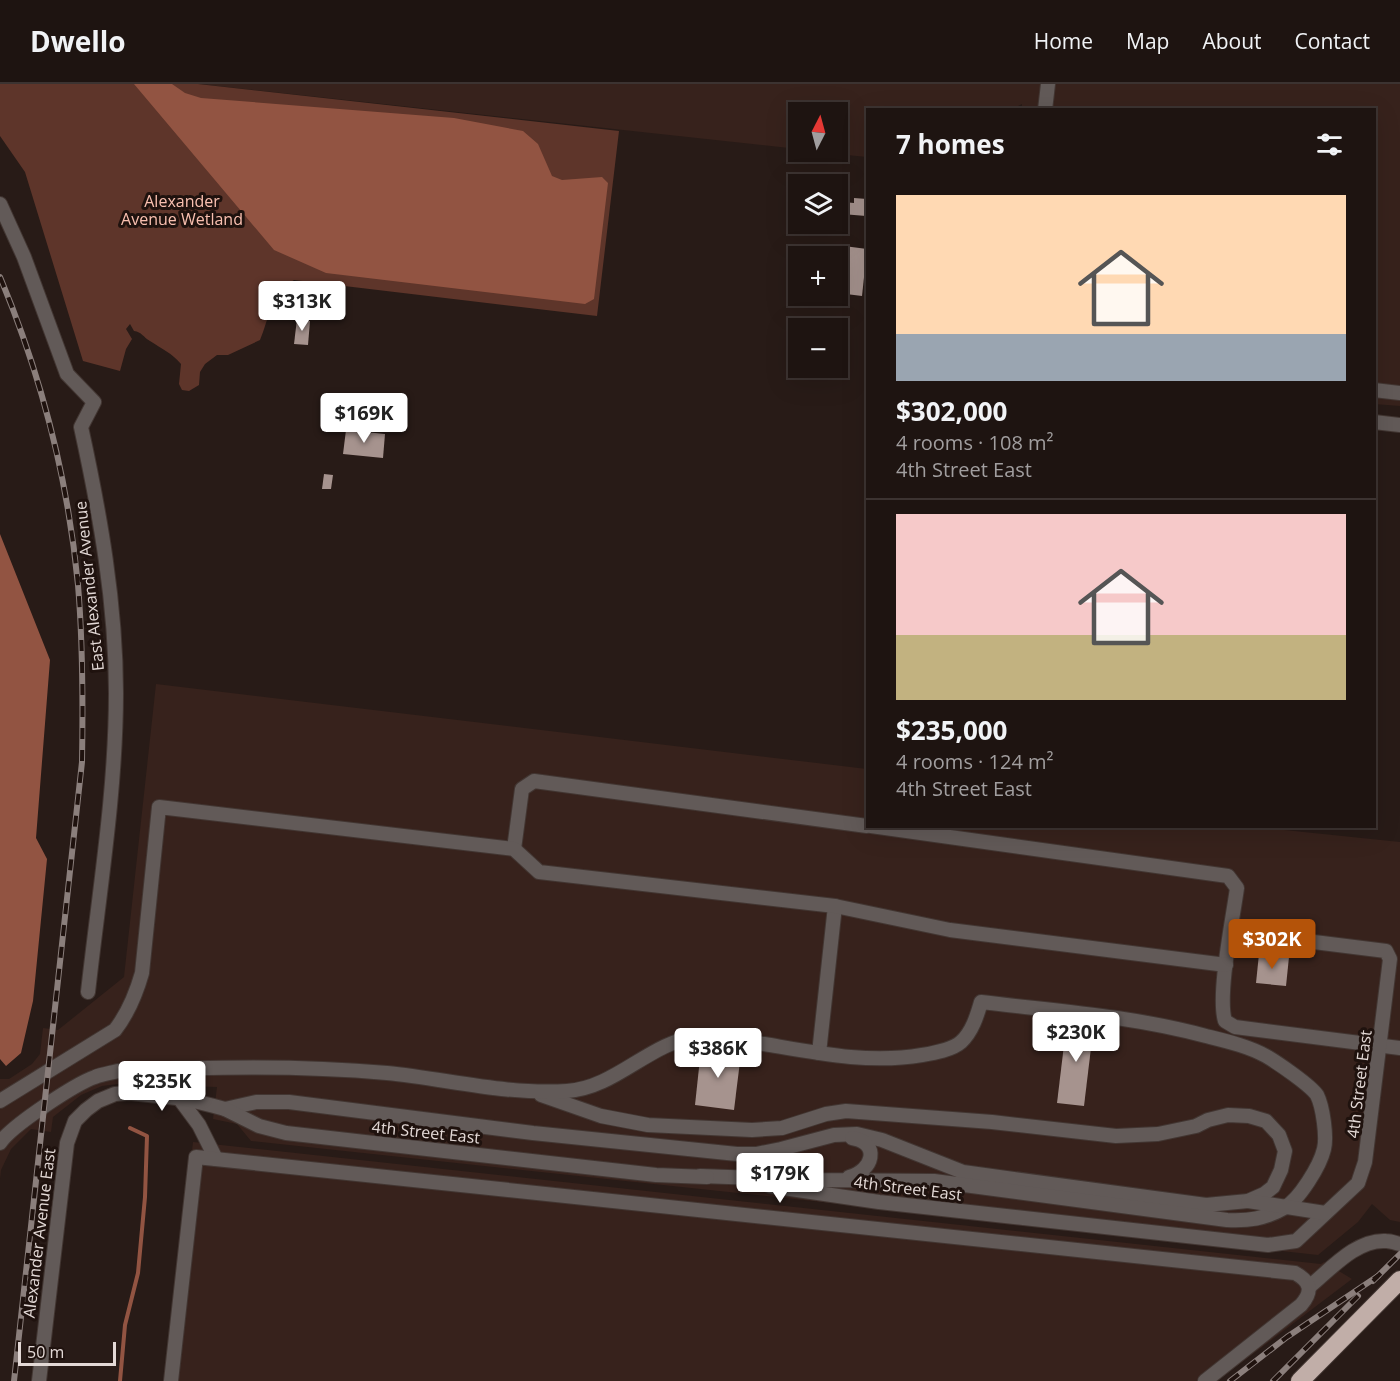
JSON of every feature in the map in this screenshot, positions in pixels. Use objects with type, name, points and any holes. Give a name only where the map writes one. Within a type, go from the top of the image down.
[{"type":"highway","points":[[1300,1381],[1400,1280]]},
{"type":"street","points":[[1045,108],[1048,84]]},
{"type":"street","name":"East Alexander Avenue","points":[[0,204],[24,257],[67,374],[94,402],[81,427],[99,510],[103,540],[116,691],[112,769],[88,992]]},
{"type":"street","points":[[1376,390],[1400,393]]},
{"type":"street","points":[[1376,422],[1400,425]]},
{"type":"street","points":[[514,849],[522,789],[534,780],[866,826]]},
{"type":"street","points":[[0,1101],[115,1030],[124,1018],[136,994],[142,973],[159,807],[514,849],[540,872],[835,906],[950,930],[1226,965]]},
{"type":"street","points":[[883,828],[1228,876],[1237,888],[1222,1012],[1226,1022],[1235,1027],[1400,1048]]},
{"type":"street","points":[[819,1053],[835,906]]},
{"type":"street","name":"4th Street East","points":[[98,1101],[115,1094],[179,1098],[225,1109],[259,1126],[286,1133],[656,1175],[700,1176],[879,1202],[1268,1245],[1296,1241],[1358,1183],[1365,1162],[1390,959],[1386,951],[1306,941],[1300,937]]},
{"type":"street","points":[[0,1143],[5,1135],[45,1106],[94,1077],[118,1071],[270,1066],[386,1073],[531,1092],[570,1091],[595,1086],[670,1045],[695,1037],[723,1038],[855,1058],[902,1058],[936,1053],[960,1043],[970,1031],[981,1002],[1173,1027],[1230,1042],[1266,1056],[1299,1079],[1317,1095],[1324,1123],[1324,1149],[1315,1170],[1296,1198],[1285,1208],[1259,1219],[1239,1221],[934,1181],[700,1176]]},
{"type":"street","points":[[531,1092],[601,1116],[620,1120],[648,1125],[718,1129],[782,1128],[826,1114],[846,1111],[992,1122],[1116,1136],[1158,1134],[1196,1126],[1228,1115],[1249,1116],[1266,1121],[1279,1135],[1285,1151],[1274,1187],[1248,1201]]},
{"type":"street","points":[[179,1098],[199,1125],[216,1159]]},
{"type":"street","name":"Alexander Avenue East","points":[[39,1381],[67,1143],[75,1121],[98,1101]]},
{"type":"street","points":[[225,1109],[256,1102],[289,1102],[533,1133],[737,1154],[756,1154],[834,1135],[857,1134],[882,1140],[963,1172],[1206,1205],[1248,1201],[1325,1213]]},
{"type":"street","points":[[834,1135],[857,1139],[866,1143],[870,1150],[866,1168],[857,1175],[838,1180]]},
{"type":"street","points":[[171,1381],[196,1157],[1295,1274],[1305,1279],[1309,1287],[1307,1297],[1301,1305],[1205,1381]]},
{"type":"street","points":[[1309,1287],[1350,1253],[1366,1244],[1386,1240],[1400,1244]]},
{"type":"shaded area","points":[[134,84],[172,84],[185,93],[201,98],[454,118],[523,131],[538,144],[552,176],[562,180],[602,177],[608,183],[594,299],[585,304],[326,273],[274,250]]},
{"type":"shaded area","points":[[199,84],[1400,84],[1400,406],[1376,404],[1376,108],[1022,108],[1022,104],[1014,108],[866,108],[866,157],[848,155],[848,102],[788,102],[788,148]]},
{"type":"shaded area","points":[[0,534],[50,660],[36,838],[47,859],[33,1001],[21,1053],[6,1066],[0,1059]]},
{"type":"shaded area","points":[[156,684],[866,769],[866,828],[1266,828],[1400,842],[1400,1222],[1390,1220],[1372,1204],[1358,1222],[1318,1255],[251,1141],[237,1124],[213,1119],[217,1087],[118,1084],[102,1086],[81,1095],[53,1117],[51,1132],[31,1129],[11,1149],[1,1170],[0,1179],[0,1079],[9,1079],[32,1064],[40,1054],[43,1028],[58,1030],[124,977]]},
{"type":"shaded area","points":[[193,1142],[1321,1264],[1324,1262],[1352,1279],[1217,1381],[166,1381]]},
{"type":"green space","name":"Alexander Avenue Wetland","points":[[0,84],[198,84],[619,131],[597,316],[294,280],[280,291],[260,340],[228,355],[217,355],[205,364],[200,372],[199,385],[189,391],[182,390],[179,384],[181,364],[170,354],[134,331],[130,324],[126,329],[132,339],[126,349],[120,371],[83,361],[25,172],[0,136]]},
{"type":"building","points":[[854,198],[866,199],[866,216],[848,214],[848,202],[854,203]]},
{"type":"building","points":[[848,247],[866,249],[862,296],[848,294]]},
{"type":"building","points":[[297,319],[310,321],[308,345],[294,344]]},
{"type":"building","points":[[346,430],[385,434],[383,458],[343,454]]},
{"type":"building","points":[[324,474],[333,475],[331,489],[322,489]]},
{"type":"building","points":[[1259,954],[1289,957],[1286,986],[1256,983]]},
{"type":"building","points":[[1067,1020],[1094,1023],[1084,1106],[1057,1103]]},
{"type":"building","points":[[701,1049],[741,1053],[734,1110],[695,1105]]},
{"type":"waterway","points":[[120,1381],[125,1325],[138,1273],[145,1197],[147,1136],[130,1128]]},
{"type":"railway","points":[[0,277],[28,352],[60,467],[78,585],[82,674],[82,762],[14,1381]]},
{"type":"railway","points":[[1373,1281],[1400,1254]]},
{"type":"railway","points":[[1230,1381],[1287,1337],[1378,1276]]},
{"type":"railway","points":[[1273,1381],[1358,1296]]}]
